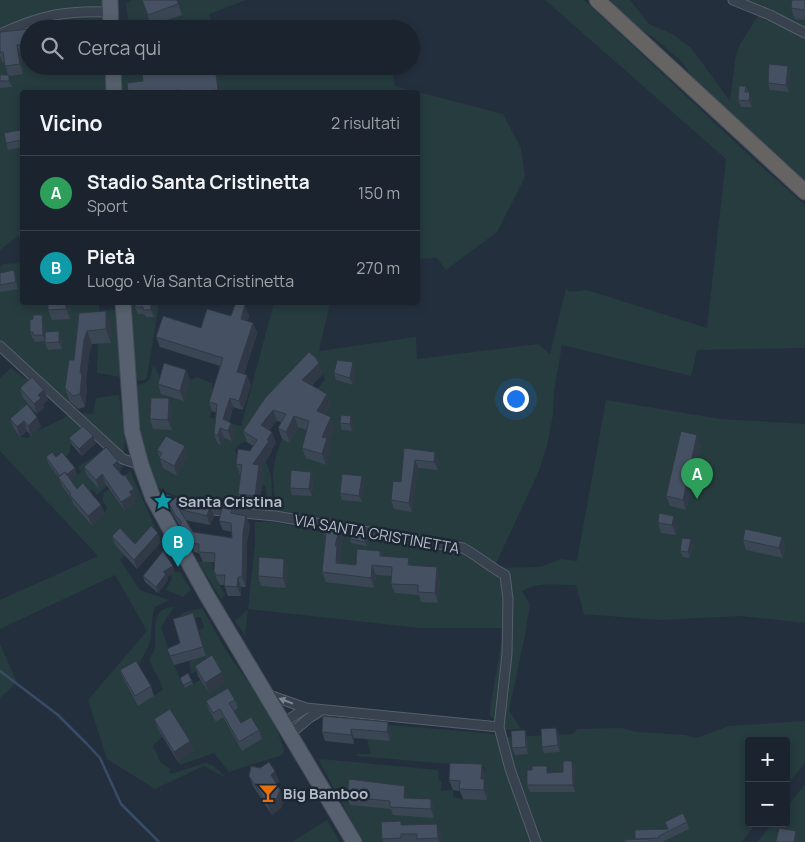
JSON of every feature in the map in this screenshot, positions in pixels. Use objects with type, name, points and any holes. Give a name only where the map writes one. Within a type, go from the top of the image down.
[{"type":"highway","points":[[597,0],[805,192]]},
{"type":"main road","points":[[110,6],[111,20]]},
{"type":"main road","points":[[113,75],[114,90]]},
{"type":"main road","points":[[123,305],[132,430],[141,465],[158,494],[170,529],[206,594],[354,842]]},
{"type":"street","points":[[734,0],[777,18],[805,33]]},
{"type":"street","points":[[33,20],[49,15],[110,6]]},
{"type":"street","points":[[0,34],[20,24]]},
{"type":"street","points":[[0,346],[123,459],[141,465]]},
{"type":"street","name":"VIA SANTA CRISTINETTA","points":[[190,503],[214,510],[275,516],[463,548],[479,557],[490,567],[505,576],[508,600],[508,654],[499,727]]},
{"type":"street","points":[[266,694],[306,708],[499,727],[510,769],[536,842]]},
{"type":"street","points":[[287,729],[306,708]]},
{"type":"street","points":[[287,729],[322,710]]},
{"type":"green space","points":[[0,0],[104,0],[105,20],[20,20],[20,75],[107,75],[108,90],[20,90],[20,235],[0,250]]},
{"type":"green space","points":[[132,0],[246,0],[209,14],[211,20],[129,20],[126,4]]},
{"type":"green space","points":[[545,0],[584,0],[805,205],[805,348],[697,350],[691,376],[562,345],[547,446],[538,473],[494,568],[540,567],[561,559],[577,561],[606,400],[720,419],[805,424],[805,623],[740,616],[660,620],[584,614],[576,585],[548,584],[528,588],[522,591],[530,605],[509,710],[521,729],[504,730],[501,724],[489,715],[504,628],[420,628],[248,609],[255,542],[255,522],[274,522],[343,536],[462,551],[486,569],[493,569],[479,554],[277,514],[273,476],[277,453],[287,430],[301,409],[325,380],[323,374],[254,430],[247,442],[239,445],[235,451],[239,457],[255,457],[262,460],[269,470],[272,485],[272,506],[270,507],[267,503],[266,486],[262,485],[259,513],[189,500],[164,491],[156,484],[148,464],[143,442],[136,385],[149,380],[153,366],[161,382],[190,380],[197,377],[212,383],[212,389],[219,391],[210,417],[241,426],[273,305],[330,305],[319,351],[416,337],[417,359],[538,344],[550,354],[566,289],[570,292],[587,290],[707,328],[726,159]]},
{"type":"green space","points":[[610,0],[630,0],[649,24],[674,35],[692,49],[730,101],[736,55],[740,44],[760,13],[805,36],[805,181],[729,111],[701,89],[682,62],[653,37],[638,28]]},
{"type":"green space","points":[[740,0],[805,0],[795,19],[805,20],[805,30]]},
{"type":"green space","points":[[119,75],[393,75],[395,86],[410,90],[120,90]]},
{"type":"green space","points":[[420,92],[503,114],[521,148],[525,177],[497,232],[446,270],[437,258],[420,259]]},
{"type":"green space","points":[[20,263],[20,305],[99,305],[99,311],[118,309],[121,377],[97,373],[98,343],[111,342],[111,324],[77,352],[70,404],[29,370],[0,342],[0,267],[4,264]]},
{"type":"green space","points":[[130,305],[159,305],[147,377],[144,380],[135,381]]},
{"type":"green space","points":[[11,368],[36,386],[35,411],[14,429],[20,437],[28,438],[37,431],[66,417],[68,414],[98,441],[96,443],[86,432],[70,446],[70,452],[65,458],[73,478],[81,472],[78,467],[105,449],[124,465],[121,470],[109,456],[99,489],[107,481],[109,484],[97,495],[93,490],[86,493],[73,504],[91,525],[105,514],[107,507],[102,500],[104,493],[130,471],[156,529],[120,560],[140,590],[169,600],[155,607],[148,648],[141,660],[139,671],[124,680],[138,705],[163,690],[151,665],[150,657],[154,651],[157,617],[166,608],[174,607],[161,627],[185,688],[201,680],[209,693],[199,669],[191,674],[189,661],[206,656],[199,630],[204,628],[201,617],[177,620],[182,613],[202,608],[227,652],[267,711],[280,737],[284,751],[282,755],[229,772],[214,753],[180,765],[178,762],[193,752],[162,737],[153,746],[161,763],[171,769],[169,771],[171,774],[205,763],[212,765],[225,776],[204,766],[155,789],[107,759],[88,700],[147,631],[115,575],[0,629],[0,600],[98,556],[0,451],[0,378]]},
{"type":"green space","points":[[119,395],[125,440],[124,453],[81,416],[83,413],[93,414],[96,398]]},
{"type":"green space","points":[[198,562],[212,562],[213,571],[218,572],[217,580],[225,595],[221,599]]},
{"type":"green space","points":[[180,572],[191,590],[183,597],[166,590],[172,578],[170,575]]},
{"type":"green space","points":[[248,609],[245,633],[250,642],[235,621]]},
{"type":"green space","points":[[0,644],[17,682],[0,698]]},
{"type":"green space","points":[[805,721],[805,763],[790,781],[790,737],[745,737],[745,827],[753,827],[742,842],[540,842],[506,737],[573,734],[577,729],[622,728],[637,732],[685,735],[696,738],[729,726]]},
{"type":"green space","points":[[367,723],[496,734],[506,770],[532,842],[363,842],[319,761],[321,759],[438,770],[439,781],[442,781],[441,791],[453,790],[453,797],[463,799],[485,789],[485,767],[357,756],[357,754],[371,754],[367,739]]},
{"type":"green space","points":[[805,785],[805,842],[757,842],[770,827],[790,827],[790,802]]},
{"type":"green space","points":[[327,820],[340,842],[292,842]]},
{"type":"building","points":[[142,0],[177,0],[178,4],[148,15]]},
{"type":"building","points":[[792,0],[805,0],[805,10],[791,8]]},
{"type":"building","points":[[20,30],[20,45],[17,45],[20,64],[5,66],[3,52],[0,52],[0,32]]},
{"type":"building","points":[[769,64],[788,66],[786,85],[768,83]]},
{"type":"building","points":[[0,75],[9,75],[9,81],[0,81]]},
{"type":"building","points":[[142,75],[216,75],[218,90],[128,90],[127,83],[143,81]]},
{"type":"building","points":[[739,86],[746,86],[745,92],[750,92],[749,101],[738,100]]},
{"type":"building","points":[[20,130],[20,140],[6,143],[4,133]]},
{"type":"building","points":[[14,270],[16,282],[0,285],[0,273]]},
{"type":"building","points":[[48,305],[66,305],[66,309],[48,310]]},
{"type":"building","points":[[135,305],[151,305],[151,310],[143,310],[143,307],[135,307]]},
{"type":"building","points":[[235,305],[245,305],[241,319],[253,323],[237,372],[247,375],[239,401],[230,398],[223,419],[231,423],[228,431],[220,428],[218,435],[214,435],[217,404],[209,402],[223,358],[156,337],[163,316],[201,328],[207,309],[231,316]]},
{"type":"building","points":[[106,311],[106,329],[87,331],[80,373],[82,373],[80,394],[73,396],[65,388],[69,360],[74,360],[79,313]]},
{"type":"building","points":[[33,315],[42,315],[43,335],[33,335],[33,332],[30,332],[30,320],[33,319]]},
{"type":"building","points":[[59,331],[59,342],[45,343],[45,332]]},
{"type":"building","points":[[309,352],[319,363],[302,380],[327,394],[317,411],[331,417],[322,437],[327,438],[322,454],[302,448],[309,421],[294,416],[286,432],[278,428],[286,414],[273,410],[261,425],[272,432],[267,440],[269,441],[253,464],[259,465],[255,496],[238,494],[242,465],[236,464],[238,449],[250,451],[257,440],[243,431],[265,398]]},
{"type":"building","points":[[337,360],[353,362],[350,378],[334,373]]},
{"type":"building","points":[[164,363],[186,370],[180,391],[158,384]]},
{"type":"building","points":[[32,377],[44,390],[38,395],[41,398],[34,404],[20,388]]},
{"type":"building","points":[[151,398],[169,398],[168,420],[150,419]]},
{"type":"building","points":[[27,404],[37,417],[28,426],[24,421],[17,427],[10,419]]},
{"type":"building","points":[[341,415],[351,416],[350,424],[340,423]]},
{"type":"building","points":[[83,426],[93,436],[79,449],[69,438]]},
{"type":"building","points":[[681,431],[697,435],[683,500],[666,496]]},
{"type":"building","points":[[166,436],[185,446],[174,466],[159,458],[162,453],[157,450]]},
{"type":"building","points":[[106,447],[118,461],[113,465],[123,476],[125,475],[134,489],[129,492],[132,495],[121,502],[102,474],[96,480],[84,467]]},
{"type":"building","points":[[404,448],[435,452],[434,462],[415,460],[409,503],[391,500],[393,481],[401,482]]},
{"type":"building","points":[[52,452],[56,457],[62,452],[75,468],[66,475],[65,472],[60,476],[46,457]]},
{"type":"building","points":[[291,470],[311,472],[309,489],[290,488]]},
{"type":"building","points":[[65,472],[77,489],[83,483],[101,505],[88,516],[58,477]]},
{"type":"building","points":[[342,474],[362,476],[359,496],[340,493]]},
{"type":"building","points":[[164,494],[210,507],[207,516],[179,509],[193,532],[232,538],[231,523],[219,521],[222,508],[232,509],[231,513],[246,516],[243,532],[242,577],[238,577],[237,587],[224,586],[225,575],[216,575],[214,571],[215,553],[199,552],[199,544],[190,543],[180,524],[182,522],[175,515]]},
{"type":"building","points":[[659,513],[674,516],[672,525],[658,523]]},
{"type":"building","points":[[326,523],[340,526],[335,546],[337,546],[336,563],[356,565],[357,549],[380,551],[380,556],[409,558],[408,565],[437,567],[435,593],[418,592],[418,585],[391,584],[392,567],[372,565],[371,578],[322,572]]},
{"type":"building","points":[[151,526],[158,533],[134,560],[112,536],[120,528],[135,544]]},
{"type":"building","points":[[745,529],[782,537],[779,548],[743,540]]},
{"type":"building","points":[[351,532],[367,536],[365,542],[350,539]]},
{"type":"building","points":[[682,538],[691,539],[688,552],[680,551]]},
{"type":"building","points":[[163,551],[173,566],[163,572],[166,574],[156,587],[143,576]]},
{"type":"building","points":[[259,557],[284,559],[283,578],[258,576]]},
{"type":"building","points":[[193,613],[203,647],[170,656],[167,649],[180,643],[173,619]]},
{"type":"building","points":[[212,655],[222,672],[205,683],[195,666]]},
{"type":"building","points":[[136,661],[151,686],[135,696],[120,670]]},
{"type":"building","points":[[188,673],[192,681],[183,685],[180,678]]},
{"type":"building","points":[[228,688],[235,700],[229,703],[241,723],[251,717],[259,730],[239,742],[220,709],[213,713],[206,701]]},
{"type":"building","points":[[170,709],[190,741],[174,752],[154,719]]},
{"type":"building","points":[[323,716],[388,722],[387,732],[351,729],[351,735],[322,732]]},
{"type":"building","points":[[556,728],[558,745],[542,747],[541,729]]},
{"type":"building","points":[[525,730],[526,747],[512,748],[511,731]]},
{"type":"building","points":[[563,761],[572,761],[573,785],[527,785],[527,770],[532,770],[532,766],[547,766],[547,773],[563,772]]},
{"type":"building","name":"Big Bamboo","points":[[269,762],[275,771],[271,775],[280,790],[277,798],[268,805],[249,776],[251,766],[260,768]]},
{"type":"building","points":[[450,763],[482,764],[481,779],[484,779],[484,790],[459,789],[460,781],[449,780]]},
{"type":"building","points":[[349,779],[405,786],[404,798],[431,799],[431,809],[390,807],[390,801],[347,797]]},
{"type":"building","points":[[683,813],[687,822],[659,836],[659,838],[635,839],[635,830],[668,829],[665,822]]},
{"type":"building","points":[[401,821],[401,825],[437,824],[438,838],[417,839],[417,834],[401,834],[401,838],[382,839],[381,822]]},
{"type":"building","points":[[779,828],[796,831],[794,842],[776,842]]},
{"type":"building","points":[[648,839],[648,842],[625,842],[624,840]]},
{"type":"waterway","points":[[0,671],[58,715],[87,744],[100,758],[121,804],[159,842]]},
{"type":"place","name":"Stadio Santa Cristinetta","points":[[697,499]]},
{"type":"place","name":"Santa Cristina","points":[[163,501]]},
{"type":"place","name":"Pietà","points":[[178,567]]},
{"type":"place","name":"Big Bamboo","points":[[268,793]]}]
